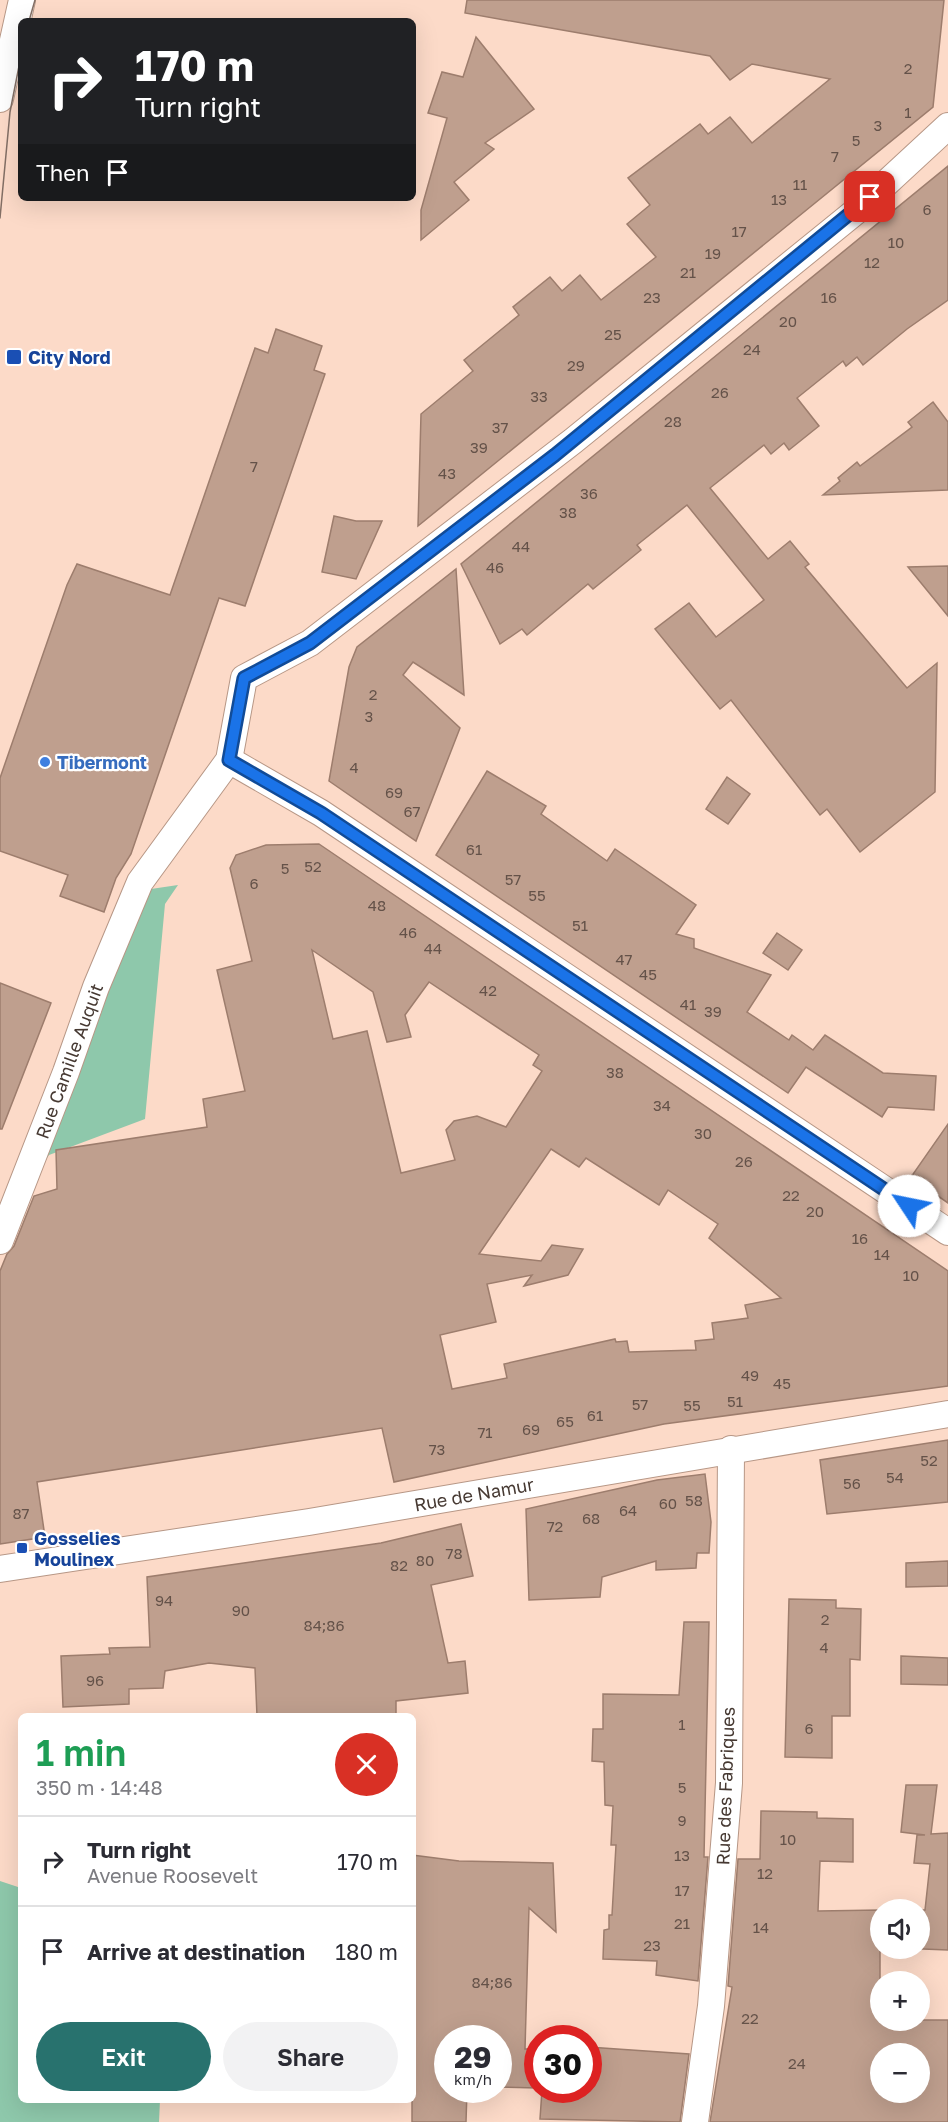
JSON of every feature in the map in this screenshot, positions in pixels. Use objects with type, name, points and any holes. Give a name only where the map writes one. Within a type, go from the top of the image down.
[{"type":"street","points":[[0,99],[22,0]]},
{"type":"street","points":[[948,126],[855,212],[573,441],[310,643],[244,678],[229,760],[321,813],[948,1232]]},
{"type":"street","name":"Rue Camille Auquit","points":[[0,1241],[66,1072],[109,953],[140,882],[229,760]]},
{"type":"street","name":"Rue de Namur","points":[[0,1569],[309,1522],[948,1414]]},
{"type":"street","name":"Rue des Fabriques","points":[[695,2122],[711,2006],[729,1783],[731,1449]]},
{"type":"green space","points":[[178,885],[165,904],[145,1119],[49,1155],[39,1169],[122,920],[151,889]]},
{"type":"green space","points":[[0,1881],[18,1887],[18,2103],[160,2103],[159,2122],[0,2122]]},
{"type":"building","points":[[467,0],[944,0],[933,107],[418,526],[421,414],[473,371],[464,360],[519,315],[513,307],[550,277],[562,291],[580,275],[601,300],[656,257],[627,224],[650,205],[628,178],[700,124],[708,134],[730,117],[752,143],[830,79],[752,64],[730,80],[710,56],[465,13]]},
{"type":"building","points":[[476,37],[534,109],[485,143],[494,149],[454,182],[469,200],[421,240],[421,210],[447,118],[428,113],[442,72],[463,77]]},
{"type":"building","points":[[948,166],[948,300],[907,329],[863,365],[857,357],[846,366],[843,361],[797,398],[819,426],[789,450],[784,443],[771,454],[764,445],[710,488],[768,559],[790,541],[809,564],[805,567],[907,688],[937,663],[935,792],[860,852],[827,809],[820,815],[731,700],[720,709],[655,629],[689,603],[716,637],[764,600],[687,505],[637,545],[641,550],[593,589],[588,584],[527,635],[522,629],[500,644],[461,564]]},
{"type":"building","points":[[276,329],[322,346],[314,370],[325,374],[245,606],[219,598],[131,854],[116,878],[104,912],[60,896],[68,875],[0,851],[0,778],[67,585],[77,564],[170,595],[255,348],[268,353]]},
{"type":"building","points":[[933,402],[948,422],[948,490],[823,495],[857,462],[860,466],[912,427],[908,422]]},
{"type":"building","points":[[334,516],[356,521],[382,521],[356,579],[322,572]]},
{"type":"building","points":[[948,566],[948,616],[908,567]]},
{"type":"building","points":[[456,569],[464,695],[413,662],[403,675],[460,728],[416,841],[329,781],[349,667],[357,647]]},
{"type":"building","points":[[487,771],[546,806],[541,814],[607,861],[615,849],[696,905],[676,934],[694,939],[694,948],[771,975],[747,1012],[789,1040],[792,1035],[813,1050],[825,1035],[883,1073],[936,1076],[934,1110],[888,1107],[882,1117],[806,1067],[788,1093],[436,855]]},
{"type":"building","points":[[727,777],[750,794],[728,824],[706,809]]},
{"type":"building","points":[[319,844],[948,1271],[948,1386],[664,1424],[394,1482],[382,1428],[37,1482],[45,1537],[0,1544],[0,1271],[7,1254],[14,1246],[34,1196],[57,1189],[56,1150],[207,1127],[203,1099],[245,1091],[217,970],[252,961],[230,868],[236,855],[266,845]],"holes":[[[312,950],[373,992],[387,1042],[411,1037],[405,1015],[429,982],[539,1055],[533,1065],[542,1071],[506,1127],[477,1116],[454,1121],[446,1130],[455,1160],[401,1173],[367,1031],[333,1039]],[[551,1149],[579,1167],[586,1158],[659,1205],[668,1190],[718,1224],[709,1238],[781,1298],[745,1305],[748,1318],[712,1323],[714,1339],[695,1341],[696,1350],[629,1352],[627,1341],[616,1342],[615,1339],[504,1364],[507,1378],[452,1389],[440,1335],[496,1322],[487,1284],[532,1275],[524,1286],[568,1275],[583,1249],[552,1245],[541,1261],[479,1254]]]},
{"type":"building","points":[[777,933],[802,950],[788,970],[763,953]]},
{"type":"building","points":[[0,983],[51,1003],[2,1129],[0,1129]]},
{"type":"building","points":[[948,1124],[948,1203],[911,1177]]},
{"type":"building","points":[[948,1440],[948,1502],[827,1514],[820,1460]]},
{"type":"building","points":[[705,1474],[711,1522],[709,1553],[697,1553],[696,1568],[656,1570],[656,1561],[602,1577],[600,1597],[529,1600],[526,1509],[657,1480]]},
{"type":"building","points":[[461,1524],[473,1576],[431,1585],[448,1663],[465,1661],[468,1693],[396,1701],[396,1713],[257,1713],[255,1668],[209,1663],[165,1671],[163,1688],[129,1689],[129,1704],[63,1707],[61,1656],[110,1654],[109,1648],[150,1647],[147,1577],[381,1543]]},
{"type":"building","points":[[948,1561],[948,1586],[906,1587],[906,1563]]},
{"type":"building","points":[[789,1599],[836,1600],[836,1608],[861,1609],[860,1660],[850,1659],[850,1716],[832,1716],[832,1758],[785,1757]]},
{"type":"building","points":[[684,1622],[709,1622],[704,1857],[708,1857],[698,1981],[656,1975],[657,1961],[603,1959],[604,1930],[609,1929],[609,1915],[612,1915],[616,1845],[611,1845],[613,1806],[605,1805],[604,1762],[592,1761],[593,1729],[603,1729],[603,1694],[679,1695]]},
{"type":"building","points":[[901,1656],[948,1658],[948,1685],[901,1684]]},
{"type":"building","points":[[906,1785],[937,1785],[931,1834],[948,1833],[948,1950],[930,1949],[930,1899],[926,1899],[930,1864],[914,1863],[917,1835],[925,1835],[901,1832]]},
{"type":"building","points":[[761,1811],[817,1812],[817,1818],[853,1819],[853,1862],[820,1861],[818,1911],[870,1910],[870,1959],[880,1959],[880,1971],[870,1971],[870,2031],[930,2031],[930,2020],[948,2020],[948,2122],[710,2122],[732,1987],[728,1986],[738,1859],[760,1859]]},
{"type":"building","points":[[416,1856],[459,1861],[553,1863],[556,1932],[529,1908],[524,2088],[512,2087],[512,2025],[434,2025],[434,2103],[467,2103],[466,2122],[412,2122],[412,2103],[416,2103]]},
{"type":"building","points":[[602,2048],[689,2054],[680,2122],[540,2119],[541,2103],[602,2103]]},
{"type":"tram line","points":[[30,18],[35,0]]},
{"type":"tram line","points":[[0,218],[10,112],[18,71]]},
{"type":"place","name":"City Nord","points":[[14,357]]},
{"type":"place","name":"Tibermont","points":[[45,762]]},
{"type":"place","name":"Gosselies Moulinex","points":[[22,1548]]},
{"type":"route","points":[[870,197],[855,212],[790,262],[555,455],[310,643],[244,678],[229,760],[321,813],[909,1206]]}]
